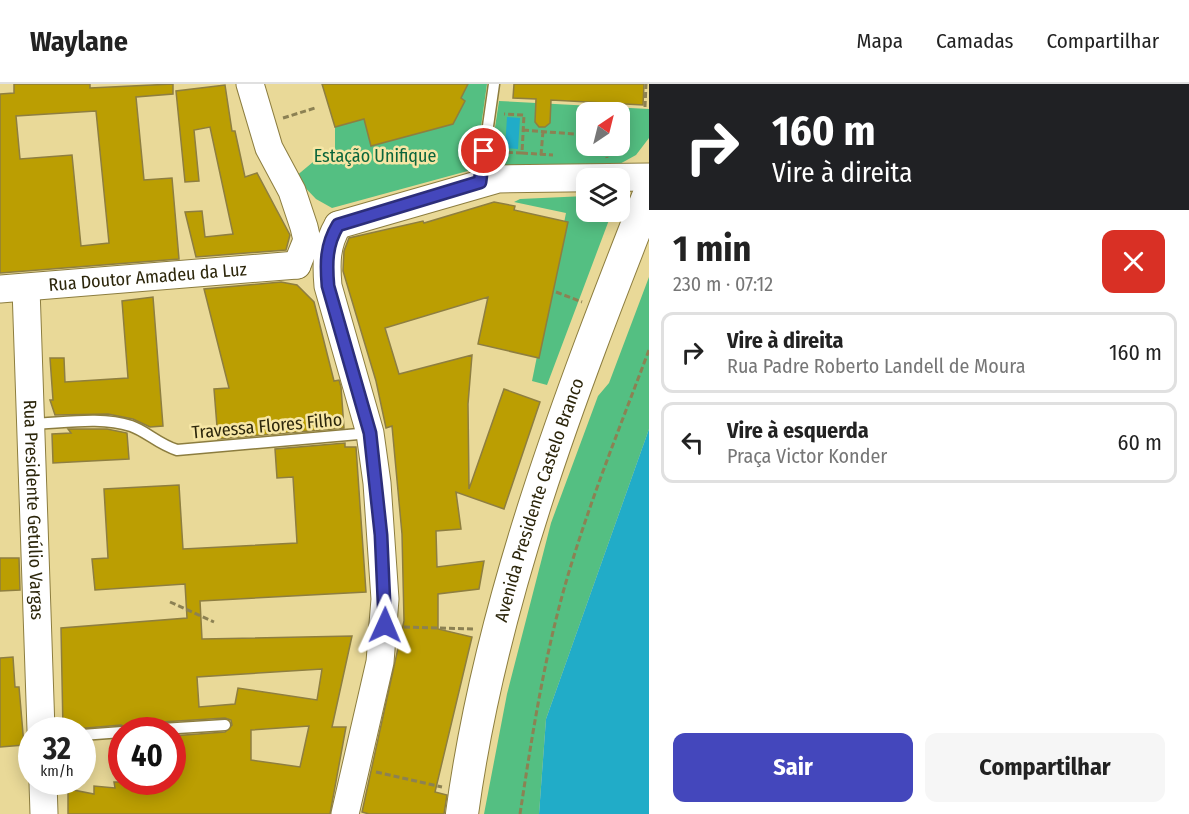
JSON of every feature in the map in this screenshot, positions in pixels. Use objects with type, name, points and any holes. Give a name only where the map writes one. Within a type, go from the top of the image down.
[{"type":"main road","name":"Avenida Presidente Castelo Branco","points":[[463,803],[498,628],[558,433],[649,194]]},
{"type":"street","points":[[250,84],[268,148],[292,191],[307,240],[297,265],[328,286]]},
{"type":"street","points":[[292,191],[321,218],[338,225],[480,182],[515,179],[649,177]]},
{"type":"street","points":[[338,225],[328,245],[326,263],[328,286],[370,433],[381,535],[385,625],[380,662],[345,814]]},
{"type":"street","name":"Rua Doutor Amadeu da Luz","points":[[0,289],[297,265]]},
{"type":"street","name":"Rua Presidente Getúlio Vargas","points":[[27,288],[41,717]]},
{"type":"street","points":[[43,795],[44,814]]},
{"type":"lane","points":[[480,182],[494,84]]},
{"type":"lane","name":"Travessa Flores Filho","points":[[31,424],[118,423],[134,427],[161,445],[177,450],[370,433]]},
{"type":"lane","points":[[186,727],[225,725]]},
{"type":"path","points":[[645,107],[646,84]]},
{"type":"path","points":[[262,125],[315,108]]},
{"type":"path","points":[[490,113],[524,115],[522,153]]},
{"type":"path","points":[[523,130],[576,134]]},
{"type":"path","points":[[541,154],[543,131]]},
{"type":"path","points":[[484,151],[560,155]]},
{"type":"path","points":[[520,814],[537,699],[566,583],[594,492],[649,350]]},
{"type":"path","points":[[171,602],[214,622]]},
{"type":"path","points":[[385,625],[430,629],[498,628]]},
{"type":"path","points":[[356,768],[463,803]]},
{"type":"green space","name":"Estação Unifique","points":[[449,84],[487,84],[475,169],[332,208],[316,199],[295,177],[313,162],[335,151],[335,127],[405,107]]},
{"type":"green space","points":[[499,101],[576,105],[576,156],[630,156],[630,108],[649,109],[649,138],[636,155],[616,166],[489,167]]},
{"type":"green space","points":[[576,196],[576,222],[608,222],[547,385],[532,381],[566,213],[514,202],[520,199]]},
{"type":"green space","points":[[649,277],[649,429],[546,719],[539,814],[484,814],[507,694],[551,523],[598,396],[609,383]]},
{"type":"water","points":[[507,117],[520,118],[518,149],[505,148]]},
{"type":"water","points":[[649,429],[649,814],[539,814],[546,719]]},
{"type":"building","points":[[14,84],[90,84],[90,88],[173,84],[173,94],[136,97],[144,180],[172,178],[179,259],[0,273],[0,94],[14,93]],"holes":[[[96,111],[109,243],[81,246],[72,155],[20,159],[16,116]]]},
{"type":"building","points":[[322,84],[468,84],[461,98],[465,101],[453,124],[371,146],[364,119],[335,127]]},
{"type":"building","points":[[514,84],[644,84],[643,105],[630,104],[630,102],[551,100],[550,123],[545,127],[539,127],[535,122],[536,99],[513,98]]},
{"type":"building","points":[[225,85],[232,131],[235,131],[245,177],[257,173],[290,235],[286,250],[196,257],[185,212],[202,211],[205,237],[233,234],[210,127],[194,130],[199,181],[185,182],[176,91]]},
{"type":"building","points":[[494,202],[515,206],[514,210],[568,222],[539,358],[478,344],[488,297],[385,328],[399,374],[472,355],[468,404],[469,489],[504,389],[540,402],[504,509],[456,492],[461,529],[436,531],[437,567],[484,561],[479,589],[438,594],[438,629],[472,637],[435,792],[447,795],[444,814],[369,814],[362,812],[404,621],[402,534],[392,426],[386,428],[376,381],[343,271],[344,251],[349,238],[423,221],[424,223]]},
{"type":"building","points":[[281,282],[297,285],[314,302],[334,381],[339,380],[341,387],[344,428],[218,439],[214,389],[229,388],[204,289]]},
{"type":"building","points":[[153,297],[163,426],[150,427],[133,419],[108,414],[55,415],[50,400],[53,400],[50,358],[64,358],[65,382],[128,378],[122,301]]},
{"type":"building","points":[[68,429],[107,429],[127,433],[129,459],[53,463],[52,434],[71,433]]},
{"type":"building","points":[[345,443],[345,447],[356,447],[366,592],[200,601],[202,639],[352,636],[332,727],[346,727],[330,814],[68,814],[68,795],[96,795],[96,786],[108,787],[108,795],[186,795],[186,735],[225,732],[232,725],[231,720],[225,718],[186,720],[186,717],[108,717],[108,726],[96,727],[96,717],[63,717],[61,628],[187,618],[185,584],[95,590],[92,559],[108,558],[104,489],[179,485],[183,549],[297,543],[293,477],[277,478],[275,449]],"holes":[[[322,669],[317,700],[238,688],[235,704],[199,707],[197,677]],[[309,726],[300,767],[251,760],[251,730]]]},
{"type":"building","points":[[0,558],[19,558],[20,590],[0,591]]},
{"type":"building","points":[[13,657],[15,687],[19,687],[22,717],[18,717],[18,746],[0,747],[0,658]]},
{"type":"route","points":[[385,625],[381,535],[370,433],[328,286],[326,263],[328,245],[338,225],[480,182],[484,151]]}]
